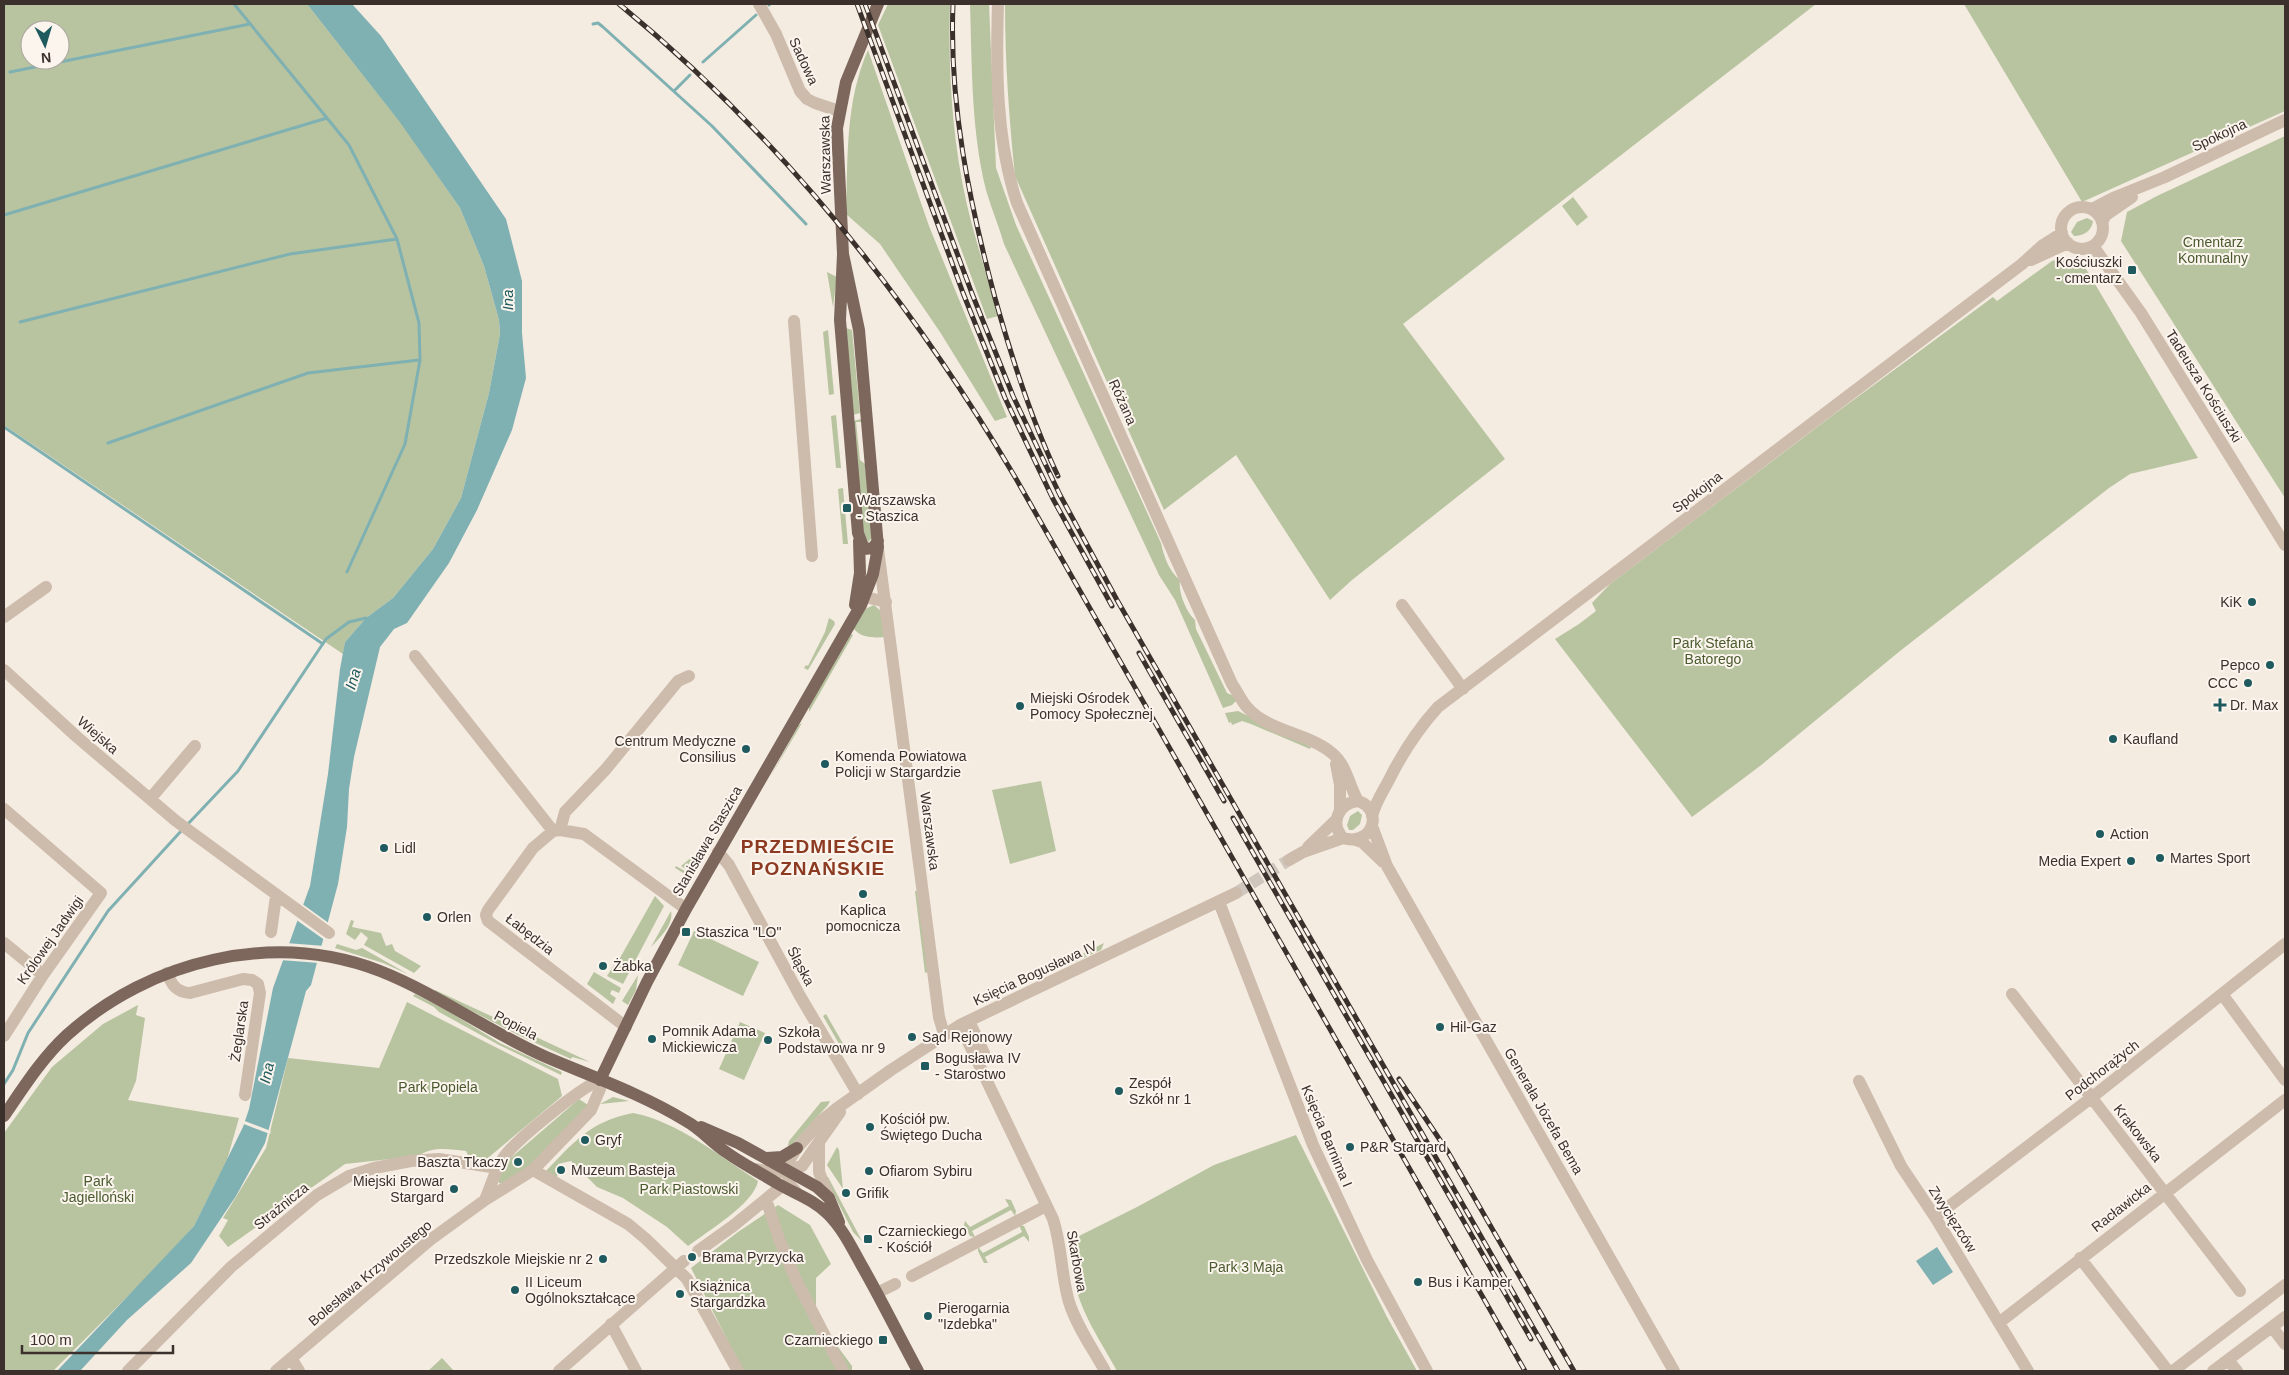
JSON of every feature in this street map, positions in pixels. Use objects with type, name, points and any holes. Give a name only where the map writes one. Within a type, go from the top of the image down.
[{"type":"main road","name":"Warszawska","points":[[858,533],[840,320],[843,254],[837,151],[839,111],[850,70],[878,4]]},
{"type":"main road","name":"Warszawska","points":[[843,254],[859,330],[878,544]]},
{"type":"main road","points":[[840,320],[854,322],[859,330]]},
{"type":"main road","points":[[858,533],[864,548],[873,548],[878,544]]},
{"type":"main road","name":"Stanisława Staszica","points":[[858,533],[861,596]]},
{"type":"main road","name":"Stanisława Staszica","points":[[600,1080],[686,909],[851,622],[861,596],[873,574],[878,544]]},
{"type":"main road","name":"Popiela","points":[[4,1116],[42,1063],[65,1037],[94,1013],[127,992],[167,973],[192,964],[220,958],[264,953],[302,954],[328,958],[378,971],[448,1004],[519,1044],[638,1096],[690,1123],[738,1143],[817,1188],[829,1198]]},
{"type":"main road","name":"Popiela","points":[[690,1123],[727,1153],[782,1186],[815,1203],[840,1226]]},
{"type":"main road","points":[[767,1158],[782,1157],[797,1148]]},
{"type":"main road","points":[[829,1198],[840,1226],[918,1371]]},
{"type":"street","name":"Sadowa","points":[[759,4],[776,34],[800,91],[807,99],[839,111]]},
{"type":"street","name":"Różana","points":[[998,4],[998,87],[1005,153],[1010,179],[1027,226],[1232,684],[1246,707],[1258,716],[1271,724],[1314,742],[1332,753],[1341,764],[1360,801]]},
{"type":"street","name":"Spokojna","points":[[2092,209],[2113,198],[2165,177],[2285,120]]},
{"type":"street","name":"Spokojna","points":[[2102,222],[2106,215],[2119,205],[2165,177]]},
{"type":"street","points":[[2082,206],[2092,209],[2102,222],[2100,238],[2093,246],[2082,248],[2065,238],[2064,217],[2071,210],[2082,206]]},
{"type":"street","name":"Spokojna","points":[[1372,821],[1378,797],[1401,755],[1418,730],[1438,707],[2022,264],[2065,238]]},
{"type":"street","name":"Tadeusza Kościuszki","points":[[2093,246],[2141,314],[2285,545]]},
{"type":"street","points":[[794,321],[812,556]]},
{"type":"street","name":"Warszawska","points":[[878,544],[939,1017],[944,1034]]},
{"type":"street","points":[[4,616],[46,587]]},
{"type":"street","points":[[861,596],[886,602]]},
{"type":"street","points":[[1402,605],[1463,689]]},
{"type":"street","points":[[415,656],[556,830],[584,834],[686,909]]},
{"type":"street","name":"Wiejska","points":[[4,670],[77,737],[176,821],[276,896]]},
{"type":"street","name":"Łabędzia","points":[[626,1027],[488,921],[486,915],[533,848],[556,830],[565,812],[606,769],[678,681],[688,676]]},
{"type":"street","points":[[150,799],[195,746]]},
{"type":"street","points":[[1332,753],[1339,777],[1337,830],[1343,838]]},
{"type":"street","name":"Spokojna","points":[[1360,801],[1367,797],[1385,772],[1401,755]]},
{"type":"street","points":[[1289,860],[1303,852],[1343,838],[1356,840],[1366,835],[1372,821],[1367,806],[1360,801],[1349,803],[1303,852]]},
{"type":"street","name":"Królowej Jadwigi","points":[[4,809],[101,894],[43,975],[4,1036]]},
{"type":"street","name":"Generała Józefa Bema","points":[[1372,821],[1373,833],[1387,866],[1674,1371]]},
{"type":"street","name":"Generała Józefa Bema","points":[[1356,840],[1362,842],[1387,866]]},
{"type":"street","name":"Śląska","points":[[718,852],[729,865],[856,1095]]},
{"type":"street","name":"Księcia Bogusława IV","points":[[787,1171],[790,1159],[797,1148],[820,1122],[944,1034],[1236,893]]},
{"type":"street","points":[[270,932],[276,896],[329,933]]},
{"type":"street","name":"Księcia Barnima I","points":[[1220,902],[1313,1145],[1366,1260],[1428,1371]]},
{"type":"street","points":[[4,943],[43,975]]},
{"type":"street","name":"Podchorążych","points":[[1935,1217],[2091,1098],[2285,944]]},
{"type":"street","name":"Żeglarska","points":[[167,973],[172,985],[184,992],[190,993],[243,980],[252,980],[258,984],[260,993],[245,1095]]},
{"type":"street","name":"Krakowska","points":[[2012,994],[2240,1291]]},
{"type":"street","points":[[2222,994],[2285,1080]]},
{"type":"street","name":"Skarbowa","points":[[965,1023],[1060,1238],[1069,1301],[1080,1327],[1105,1371]]},
{"type":"street","points":[[485,1200],[498,1168],[508,1152],[578,1093],[590,1084],[600,1080]]},
{"type":"street","name":"Bolesława Krzywoustego","points":[[276,1371],[430,1240],[485,1200],[533,1170],[595,1105],[600,1089],[600,1080]]},
{"type":"street","name":"Zwycięzców","points":[[1859,1081],[1901,1166],[1935,1217],[2028,1371]]},
{"type":"street","name":"Księcia Bogusława IV","points":[[787,1171],[802,1166],[839,1114],[856,1095]]},
{"type":"street","name":"Racławicka","points":[[2000,1322],[2285,1100]]},
{"type":"street","points":[[820,1143],[819,1172],[829,1198]]},
{"type":"street","name":"Strażnicza","points":[[128,1371],[231,1267],[310,1200],[349,1176],[374,1168],[411,1161],[439,1159],[498,1168]]},
{"type":"street","points":[[755,1169],[770,1172],[787,1171],[790,1185],[797,1193]]},
{"type":"street","points":[[533,1170],[628,1224],[680,1264],[738,1371]]},
{"type":"street","points":[[698,1251],[782,1186]]},
{"type":"street","points":[[766,1199],[779,1239],[796,1280],[843,1371]]},
{"type":"street","points":[[912,1276],[1046,1206]]},
{"type":"street","points":[[2080,1258],[2168,1371]]},
{"type":"street","points":[[559,1371],[680,1264]]},
{"type":"street","points":[[877,1293],[895,1284]]},
{"type":"street","points":[[2173,1371],[2285,1285]]},
{"type":"street","points":[[2213,1371],[2285,1317]]},
{"type":"street","points":[[611,1324],[636,1371]]},
{"type":"street","points":[[2272,1327],[2285,1344]]},
{"type":"street","points":[[292,1358],[299,1371]]},
{"type":"street","points":[[2228,1360],[2237,1371]]},
{"type":"green space","points":[[4,4],[307,4],[401,123],[460,208],[484,266],[499,320],[500,334],[489,393],[461,498],[433,549],[393,598],[366,618],[345,642],[343,654],[4,425]]},
{"type":"green space","points":[[888,4],[950,4],[952,105],[958,155],[967,205],[998,316],[987,319],[878,25]]},
{"type":"green space","points":[[970,4],[989,4],[996,168],[1016,225],[1161,543],[1168,563],[1180,580],[1181,596],[1195,620],[1196,629],[1227,693],[1234,696],[1236,701],[1232,705],[1223,708],[1175,600],[1159,575],[1004,244],[986,190],[977,144],[973,97]]},
{"type":"green space","points":[[1005,4],[1816,4],[1403,324],[1505,459],[1352,580],[1330,600],[1236,455],[1164,510],[1015,176],[1008,90]]},
{"type":"green space","points":[[1964,4],[2285,4],[2285,111],[2082,202]]},
{"type":"green space","points":[[868,50],[929,226],[1007,417],[995,421],[940,332],[880,244],[846,214],[851,110],[855,90]]},
{"type":"green space","name":"Cmentarz Komunalny","points":[[2285,136],[2285,498],[2121,241],[2127,212]]},
{"type":"green space","points":[[1573,197],[1588,217],[1577,226],[1562,206]]},
{"type":"green space","points":[[2087,218],[2093,221],[2091,228],[2084,234],[2074,236],[2071,232],[2077,222]]},
{"type":"green space","name":"Park Stefana Batorego","points":[[2063,258],[2082,262],[2198,458],[2130,474],[2109,488],[1900,651],[1760,766],[1692,817],[1555,639],[1596,611],[1592,603],[1610,584],[1829,418],[1993,297],[1997,301],[2052,261]]},
{"type":"green space","points":[[827,272],[837,277],[833,307]]},
{"type":"green space","points":[[846,328],[852,330],[860,413],[853,415]]},
{"type":"green space","points":[[828,330],[834,394],[829,395],[823,332]]},
{"type":"green space","points":[[836,415],[841,468],[836,468],[831,416]]},
{"type":"green space","points":[[861,419],[861,422],[856,422],[860,460],[865,464],[872,538],[868,542],[864,539],[853,421]]},
{"type":"green space","points":[[843,488],[848,544],[843,544],[838,489]]},
{"type":"green space","points":[[874,605],[882,612],[885,637],[864,636],[854,629],[865,609]]},
{"type":"green space","points":[[829,618],[835,624],[808,670],[804,668],[806,665],[808,666],[825,632]]},
{"type":"green space","points":[[851,634],[853,635],[809,712],[809,706]]},
{"type":"green space","points":[[1238,711],[1311,747],[1310,749],[1242,721],[1232,725],[1231,722],[1229,723],[1225,713]]},
{"type":"green space","points":[[802,723],[769,779],[799,725]]},
{"type":"green space","points":[[1041,781],[1056,851],[1010,864],[992,790]]},
{"type":"green space","points":[[1358,811],[1362,815],[1360,824],[1353,830],[1349,830],[1347,825],[1350,816]]},
{"type":"green space","points":[[697,853],[703,856],[693,873],[681,866]]},
{"type":"green space","points":[[676,866],[692,875],[683,889],[676,892],[685,874],[675,868]]},
{"type":"green space","points":[[915,891],[917,891],[928,972],[925,973]]},
{"type":"green space","points":[[655,896],[664,906],[623,984],[607,976],[614,965],[616,965]]},
{"type":"green space","points":[[671,911],[668,926],[651,947]]},
{"type":"green space","points":[[351,920],[354,921],[352,927],[381,933],[386,946],[392,944],[395,951],[421,966],[414,973],[364,945],[368,938],[361,932],[355,940],[346,934]]},
{"type":"green space","points":[[694,931],[759,962],[743,996],[678,965]]},
{"type":"green space","points":[[1104,943],[1101,950],[1066,966],[1049,970]]},
{"type":"green space","points":[[337,944],[356,950],[362,948],[408,974],[383,963],[335,948]]},
{"type":"green space","points":[[594,972],[621,988],[619,993],[612,990],[610,994],[616,998],[613,1004],[587,984]]},
{"type":"green space","points":[[638,975],[636,990],[628,1005],[622,1001]]},
{"type":"green space","points":[[435,990],[590,1062],[572,1057],[571,1059],[518,1035],[435,992]]},
{"type":"green space","points":[[415,994],[443,1008],[500,1043],[562,1072],[561,1075],[499,1045],[439,1012],[434,1007],[413,996]]},
{"type":"green space","name":"Park Popiela","points":[[407,1002],[558,1079],[562,1096],[483,1162],[470,1159],[466,1151],[441,1149],[429,1151],[418,1156],[345,1164],[228,1247],[219,1236],[228,1220],[223,1218],[266,1148],[288,1058],[379,1068]]},
{"type":"green space","name":"Park Jagielloński","points":[[138,1005],[136,1015],[145,1018],[136,1081],[128,1100],[239,1118],[227,1160],[194,1226],[147,1277],[53,1371],[4,1371],[4,1133],[52,1067],[103,1024]]},
{"type":"green space","points":[[826,1014],[845,1047],[842,1049],[823,1016]]},
{"type":"green space","points":[[740,1022],[765,1033],[744,1080],[719,1069]]},
{"type":"green space","points":[[613,1097],[629,1101],[600,1104]]},
{"type":"green space","points":[[579,1099],[588,1105],[528,1168],[504,1183],[499,1183],[498,1180],[506,1162]]},
{"type":"green space","points":[[830,1101],[790,1147],[788,1145],[789,1141],[821,1102]]},
{"type":"green space","name":"Park Piastowski","points":[[633,1113],[666,1124],[714,1151],[758,1181],[755,1190],[739,1208],[688,1246],[667,1227],[623,1198],[597,1187],[571,1161],[558,1164],[557,1181],[544,1173],[573,1143],[593,1128],[618,1117]]},
{"type":"green space","name":"Park 3 Maja","points":[[1296,1135],[1387,1317],[1417,1371],[1117,1371],[1090,1324],[1077,1292],[1073,1257],[1075,1238],[1214,1165]]},
{"type":"green space","points":[[837,1147],[839,1150],[843,1189],[827,1165]]},
{"type":"green space","points":[[825,1177],[828,1177],[862,1241],[853,1232]]},
{"type":"green space","points":[[1005,1199],[1011,1200],[1016,1211],[1015,1216],[1011,1210],[972,1231],[975,1237],[970,1236],[964,1225],[965,1221],[970,1227],[1009,1206]]},
{"type":"green space","points":[[778,1205],[810,1225],[831,1264],[816,1278],[816,1317],[852,1366],[852,1371],[743,1371],[691,1268],[738,1232]]},
{"type":"green space","points":[[1019,1225],[1024,1226],[1029,1242],[1024,1236],[985,1257],[988,1263],[984,1263],[978,1247],[983,1253],[1022,1232]]},
{"type":"green space","points":[[442,1358],[454,1371],[428,1371]]},
{"type":"water","name":"Ina","points":[[307,4],[352,4],[381,36],[506,219],[522,281],[522,333],[526,378],[512,430],[477,510],[449,563],[407,623],[394,629],[380,647],[354,757],[349,789],[347,827],[338,884],[311,985],[306,991],[265,1143],[236,1196],[191,1263],[127,1320],[80,1371],[57,1371],[194,1226],[243,1127],[249,1109],[273,988],[310,886],[328,774],[340,669],[345,642],[366,618],[393,598],[433,549],[461,498],[489,393],[500,334],[499,320],[484,266],[460,208],[399,121]]},
{"type":"water","points":[[1937,1247],[1953,1272],[1933,1285],[1916,1261]]},
{"type":"pier","points":[[301,903],[330,924],[326,941],[295,919]]},
{"type":"pier","points":[[286,943],[325,946],[319,963],[280,960]]},
{"type":"pier","points":[[242,1120],[271,1131],[270,1134],[241,1123]]},
{"type":"waterway","points":[[234,4],[349,145],[397,239],[419,323],[420,360],[405,444],[347,572]]},
{"type":"waterway","points":[[703,62],[756,15]]},
{"type":"waterway","points":[[593,24],[598,23],[603,27],[712,126],[806,224]]},
{"type":"waterway","points":[[10,72],[250,24]]},
{"type":"waterway","points":[[675,90],[690,75]]},
{"type":"waterway","points":[[4,215],[327,118]]},
{"type":"waterway","points":[[20,322],[290,254],[397,239]]},
{"type":"waterway","points":[[108,443],[308,373],[419,360]]},
{"type":"waterway","points":[[4,427],[323,644]]},
{"type":"waterway","points":[[186,826],[238,771],[326,639],[349,622],[366,618]]},
{"type":"waterway","points":[[4,1084],[13,1070],[28,1033],[108,911],[182,830]]},
{"type":"tunnel","points":[[1236,893],[1289,860]]},
{"type":"railway","points":[[619,4],[678,55],[734,108],[787,164],[886,283],[931,346],[1015,477],[1525,1371]]},
{"type":"railway","points":[[857,4],[963,293],[1005,398],[1053,499],[1112,606]]},
{"type":"railway","points":[[865,4],[971,291],[1013,396],[1060,495],[1117,600],[1558,1371]]},
{"type":"railway","points":[[953,4],[954,78],[958,115],[969,189],[977,225],[995,298],[1015,366],[1039,433],[1058,476]]},
{"type":"railway","points":[[1139,653],[1224,801]]},
{"type":"railway","points":[[1233,818],[1531,1339]]},
{"type":"railway","points":[[1399,1079],[1448,1152],[1574,1371]]},
{"type":"place","name":"Kościuszki - cmentarz","points":[[2132,270]]},
{"type":"place","name":"Warszawska - Staszica","points":[[847,508]]},
{"type":"place","name":"KiK","points":[[2252,602]]},
{"type":"place","name":"Pepco","points":[[2270,665]]},
{"type":"place","name":"CCC","points":[[2248,683]]},
{"type":"place","name":"Dr. Max","points":[[2220,705]]},
{"type":"place","name":"Miejski Ośrodek Pomocy Społecznej","points":[[1020,706]]},
{"type":"place","name":"Kaufland","points":[[2113,739]]},
{"type":"place","name":"Centrum Medyczne Consilius","points":[[746,749]]},
{"type":"place","name":"Komenda Powiatowa Policji w Stargardzie","points":[[825,764]]},
{"type":"place","name":"Action","points":[[2100,834]]},
{"type":"place","name":"Lidl","points":[[384,848]]},
{"type":"place","name":"Martes Sport","points":[[2160,858]]},
{"type":"place","name":"Media Expert","points":[[2131,861]]},
{"type":"place","name":"Kaplica pomocnicza","points":[[863,894]]},
{"type":"place","name":"Orlen","points":[[427,917]]},
{"type":"place","name":"Staszica \"LO\"","points":[[686,932]]},
{"type":"place","name":"Żabka","points":[[603,966]]},
{"type":"place","name":"Hil-Gaz","points":[[1440,1027]]},
{"type":"place","name":"Sąd Rejonowy","points":[[912,1037]]},
{"type":"place","name":"Pomnik Adama Mickiewicza","points":[[652,1039]]},
{"type":"place","name":"Szkoła Podstawowa nr 9","points":[[768,1040]]},
{"type":"place","name":"Bogusława IV - Starostwo","points":[[925,1066]]},
{"type":"place","name":"Zespół Szkół nr 1","points":[[1119,1091]]},
{"type":"place","name":"Kościół pw. Świętego Ducha","points":[[870,1127]]},
{"type":"place","name":"Gryf","points":[[585,1140]]},
{"type":"place","name":"P&R Stargard","points":[[1350,1147]]},
{"type":"place","name":"Baszta Tkaczy","points":[[518,1162]]},
{"type":"place","name":"Muzeum Basteja","points":[[561,1170]]},
{"type":"place","name":"Ofiarom Sybiru","points":[[869,1171]]},
{"type":"place","name":"Miejski Browar Stargard","points":[[454,1189]]},
{"type":"place","name":"Grifik","points":[[846,1193]]},
{"type":"place","name":"Czarnieckiego - Kościół","points":[[868,1239]]},
{"type":"place","name":"Brama Pyrzycka","points":[[692,1257]]},
{"type":"place","name":"Przedszkole Miejskie nr 2","points":[[603,1259]]},
{"type":"place","name":"Bus i Kamper","points":[[1418,1282]]},
{"type":"place","name":"II Liceum Ogólnokształcące","points":[[515,1290]]},
{"type":"place","name":"Książnica Stargardzka","points":[[680,1294]]},
{"type":"place","name":"Pierogarnia \"Izdebka\"","points":[[928,1316]]},
{"type":"place","name":"Czarnieckiego","points":[[883,1340]]},
{"type":"district","name":"PRZEDMIEŚCIE POZNAŃSKIE","points":[[818,857]]}]
